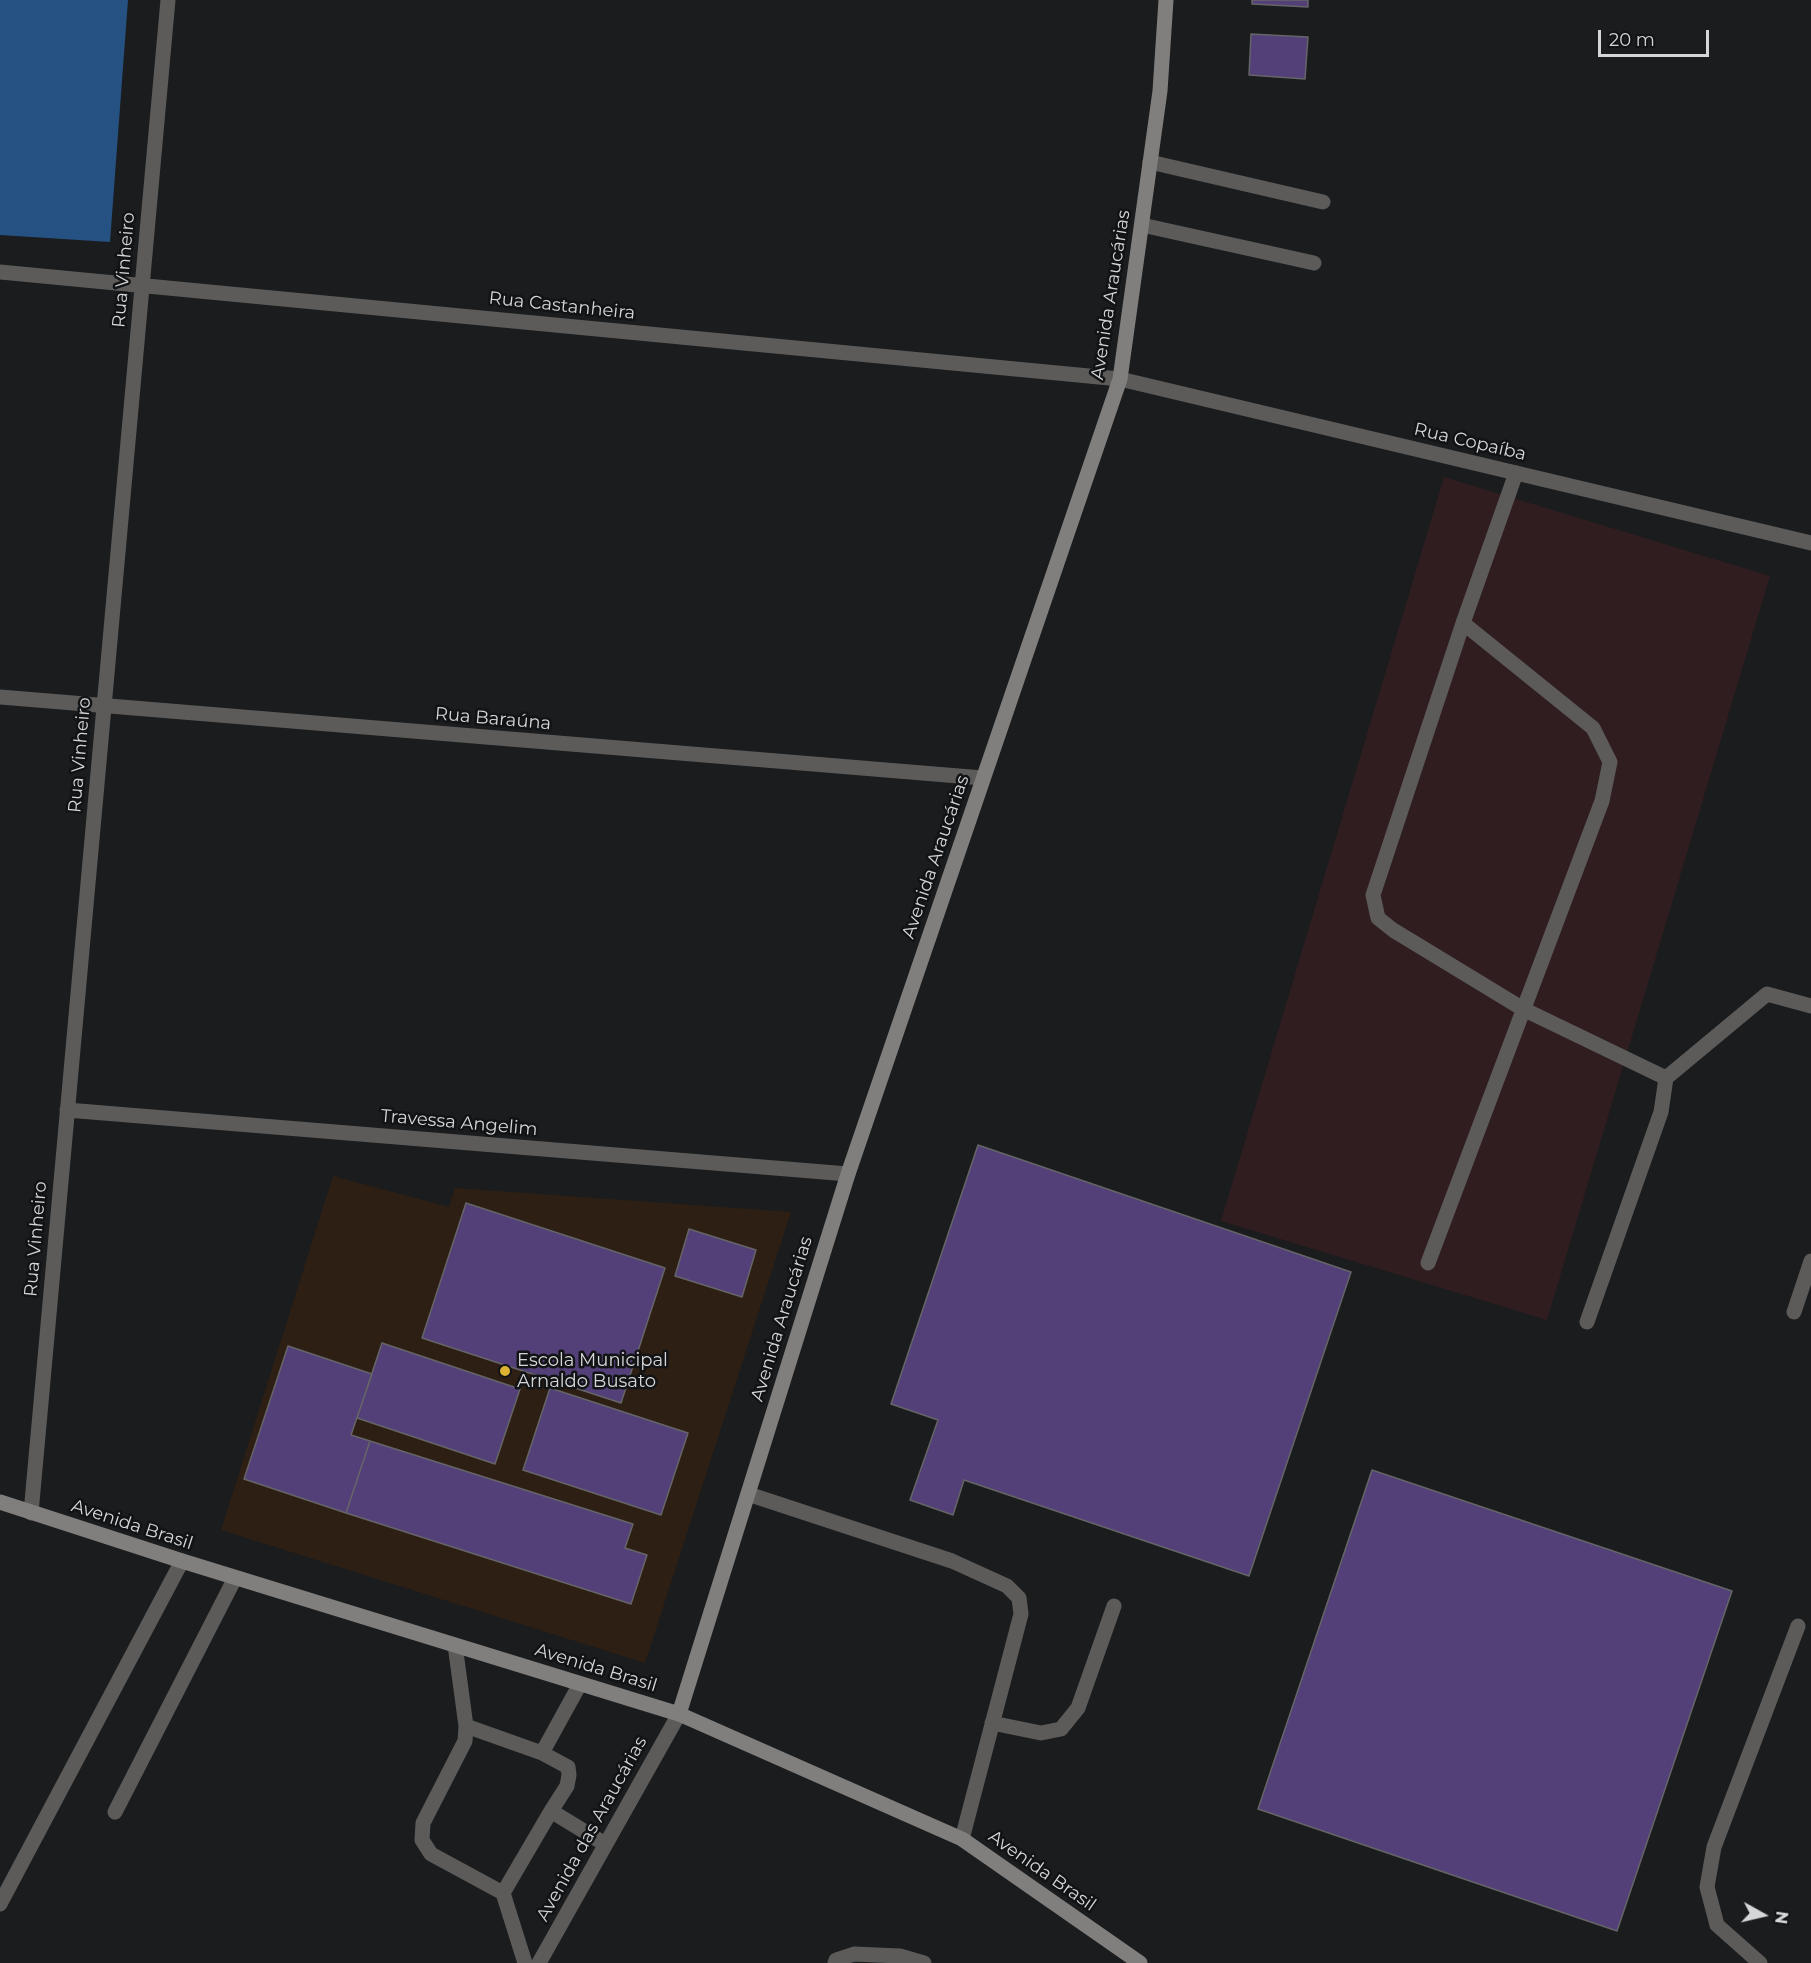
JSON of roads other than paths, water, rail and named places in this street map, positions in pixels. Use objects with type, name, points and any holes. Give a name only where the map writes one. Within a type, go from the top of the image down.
[{"type":"main road","name":"Avenida Araucárias","points":[[679,1714],[848,1174],[1120,380],[1160,91],[1166,0]]},
{"type":"main road","name":"Avenida Brasil","points":[[0,1502],[236,1578],[679,1714],[962,1839],[1140,1963]]},
{"type":"street","name":"Rua Vinheiro","points":[[31,1513],[168,0]]},
{"type":"street","points":[[1150,162],[1323,202]]},
{"type":"street","points":[[1142,225],[1314,263]]},
{"type":"street","name":"Rua Castanheira","points":[[0,272],[1120,380]]},
{"type":"street","name":"Rua Copaíba","points":[[1120,380],[1811,543]]},
{"type":"street","points":[[1516,473],[1372,895],[1378,918],[1393,930],[1523,1009],[1666,1078]]},
{"type":"street","points":[[1428,1263],[1602,801],[1610,762],[1593,728],[1463,623]]},
{"type":"street","name":"Rua Baraúna","points":[[0,697],[983,778]]},
{"type":"street","points":[[1587,1322],[1661,1112],[1666,1078],[1767,994],[1811,1006]]},
{"type":"street","name":"Travessa Angelim","points":[[68,1110],[848,1174]]},
{"type":"street","points":[[1794,1312],[1811,1261]]},
{"type":"street","points":[[748,1494],[952,1561],[1007,1586],[1019,1598],[1021,1614],[962,1839]]},
{"type":"street","points":[[0,1904],[182,1561]]},
{"type":"street","points":[[115,1812],[236,1578]]},
{"type":"street","points":[[992,1723],[1041,1733],[1061,1729],[1078,1708],[1114,1606]]},
{"type":"street","points":[[1760,1963],[1717,1925],[1707,1887],[1713,1847],[1798,1626]]},
{"type":"street","points":[[455,1646],[466,1726],[465,1741],[423,1823],[422,1840],[431,1854],[503,1893],[525,1963]]},
{"type":"street","points":[[542,1753],[580,1684]]},
{"type":"street","name":"Avenida das Araucárias","points":[[538,1963],[679,1714]]},
{"type":"street","points":[[466,1726],[542,1753],[568,1767],[567,1786],[503,1893]]},
{"type":"street","points":[[551,1811],[605,1844]]},
{"type":"street","points":[[835,1963],[837,1960],[854,1954],[900,1956],[924,1963]]},
{"type":"place","name":"Escola Municipal Arnaldo Busato","points":[[505,1371]]}]
